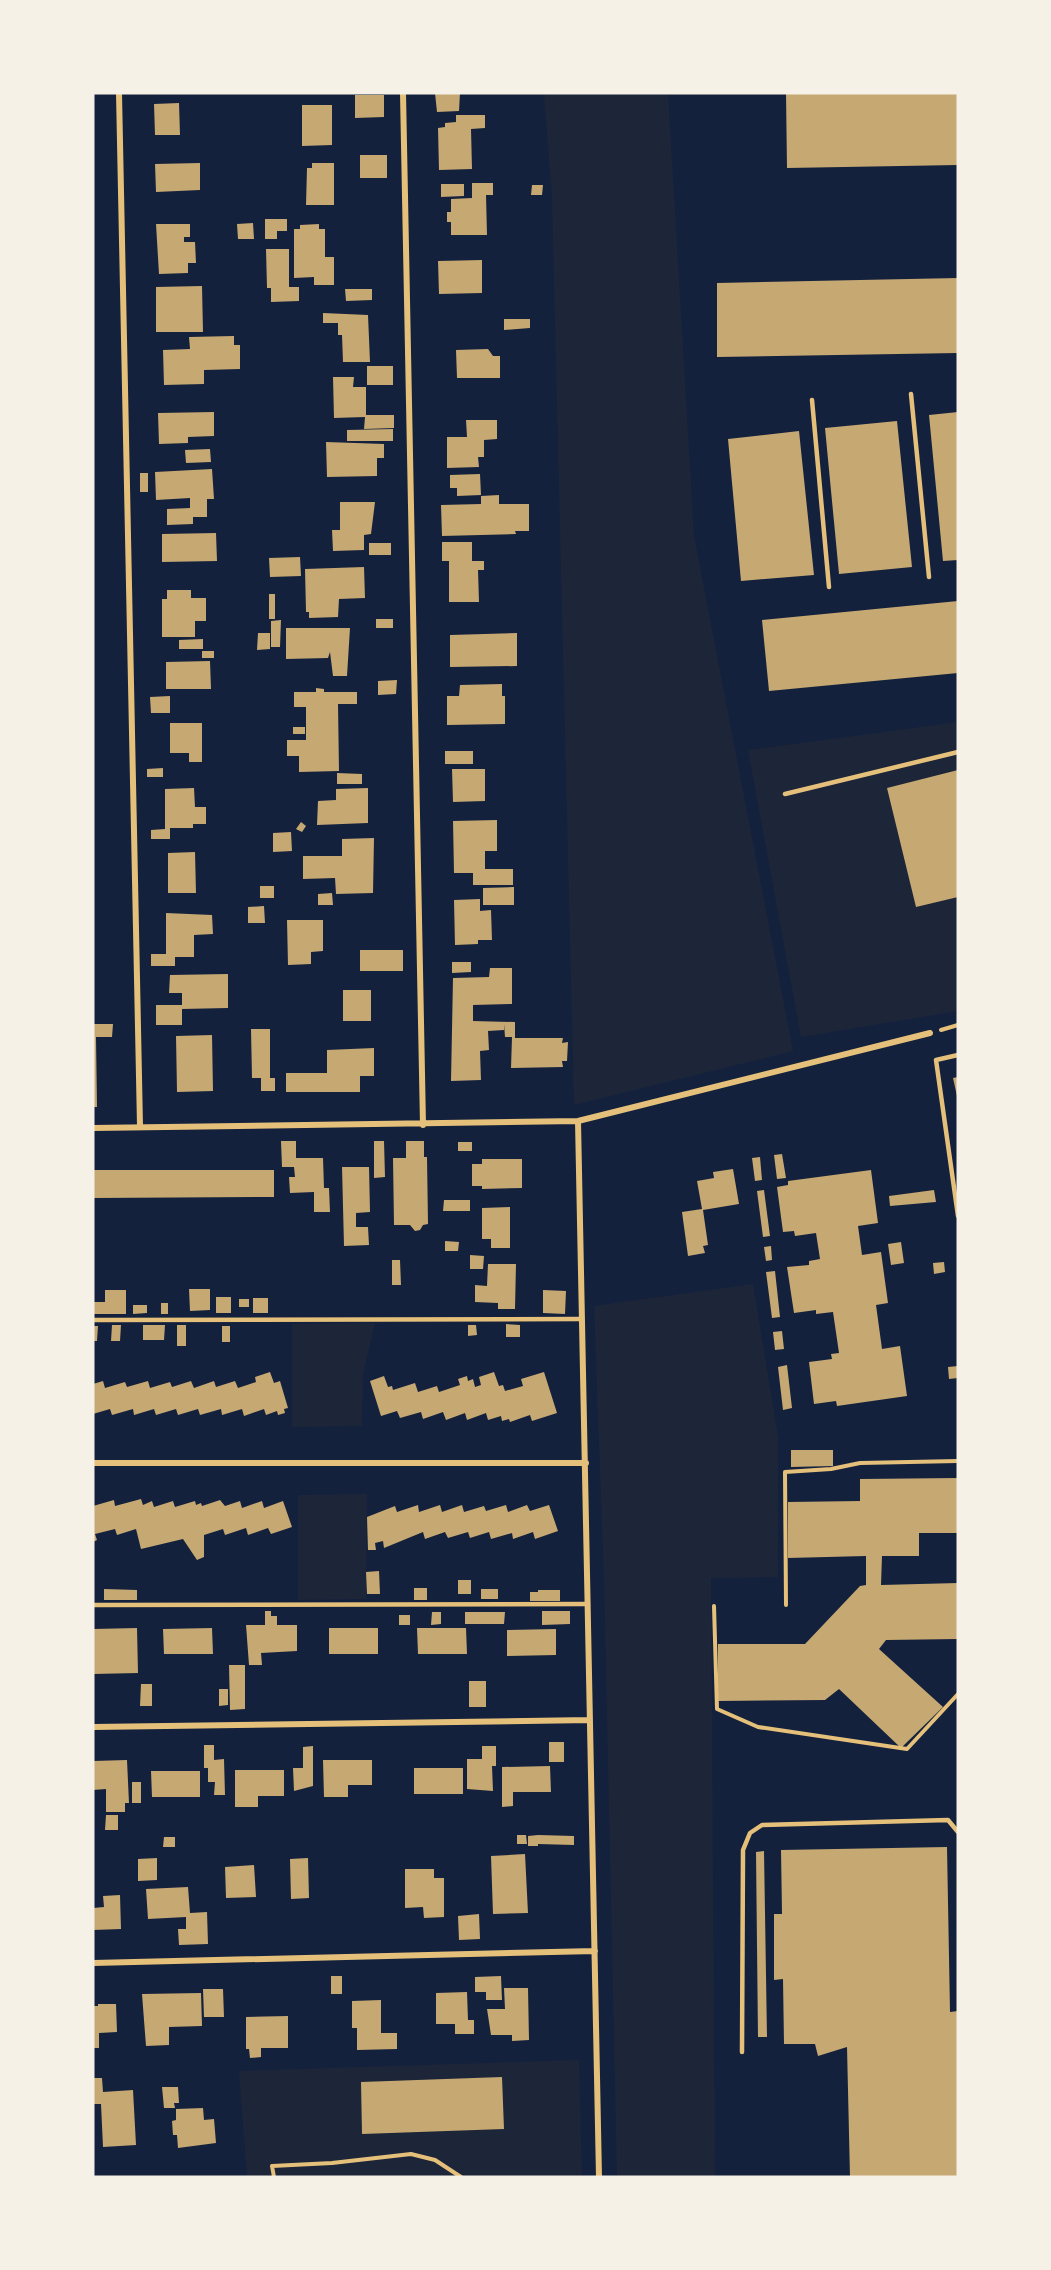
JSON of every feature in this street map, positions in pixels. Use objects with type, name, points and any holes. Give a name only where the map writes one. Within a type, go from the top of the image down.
[{"type":"street","points":[[119,93],[140,1126]]},
{"type":"street","points":[[403,93],[423,1125]]},
{"type":"street","points":[[93,1128],[578,1121],[930,1033]]},
{"type":"street","points":[[578,1121],[599,2177]]},
{"type":"street","points":[[93,1463],[586,1463]]},
{"type":"street","points":[[93,1727],[590,1720]]},
{"type":"street","points":[[93,1963],[595,1951]]},
{"type":"lane","points":[[911,394],[929,577]]},
{"type":"lane","points":[[812,400],[829,586]]},
{"type":"lane","points":[[785,794],[958,752]]},
{"type":"lane","points":[[958,1055],[936,1060],[958,1216]]},
{"type":"lane","points":[[93,1320],[581,1319]]},
{"type":"lane","points":[[93,1605],[588,1604]]},
{"type":"lane","points":[[742,2052],[743,1850],[750,1833],[762,1825],[948,1820],[958,1832]]},
{"type":"path","points":[[786,1605],[785,1472],[831,1469],[860,1463],[958,1461]]},
{"type":"path","points":[[714,1606],[717,1709],[758,1727],[907,1749],[958,1694]]},
{"type":"path","points":[[274,2177],[272,2166],[332,2163],[411,2154],[435,2160],[461,2177]]},
{"type":"shaded area","points":[[544,93],[668,93],[694,536],[793,1051],[574,1105],[552,199]]},
{"type":"shaded area","points":[[958,722],[958,1011],[801,1037],[748,750]]},
{"type":"shaded area","points":[[753,1284],[778,1437],[778,1577],[711,1578],[715,2177],[617,2177],[604,1578],[594,1306]]},
{"type":"shaded area","points":[[375,1323],[363,1374],[362,1426],[292,1427],[292,1324]]},
{"type":"shaded area","points":[[367,1494],[366,1599],[298,1600],[298,1495]]},
{"type":"shaded area","points":[[579,2060],[582,2177],[247,2177],[239,2071]]},
{"type":"building","points":[[435,93],[460,93],[459,111],[437,112]]},
{"type":"building","points":[[786,93],[958,93],[958,165],[787,168]]},
{"type":"building","points":[[355,95],[384,95],[384,117],[355,118]]},
{"type":"building","points":[[179,103],[180,135],[155,135],[154,104]]},
{"type":"building","points":[[302,105],[332,105],[332,145],[302,146]]},
{"type":"building","points":[[456,115],[485,115],[485,128],[471,129],[472,169],[439,170],[438,128],[445,127],[445,123],[456,122]]},
{"type":"building","points":[[360,155],[387,155],[387,178],[360,178]]},
{"type":"building","points":[[200,163],[200,190],[156,192],[155,164]]},
{"type":"building","points":[[312,163],[334,163],[334,205],[306,205],[307,168],[312,168]]},
{"type":"building","points":[[472,183],[493,183],[493,195],[486,195],[487,235],[451,235],[451,222],[447,222],[447,212],[451,212],[451,199],[472,198]]},
{"type":"building","points":[[441,184],[464,184],[464,196],[441,197]]},
{"type":"building","points":[[532,185],[543,185],[542,195],[531,195]]},
{"type":"building","points":[[265,219],[287,219],[287,231],[277,231],[277,239],[265,239]]},
{"type":"building","points":[[253,223],[254,239],[238,239],[237,224]]},
{"type":"building","points":[[156,224],[190,224],[190,237],[184,237],[184,242],[195,242],[196,263],[188,263],[188,273],[159,274]]},
{"type":"building","points":[[319,224],[319,229],[325,229],[325,257],[334,257],[334,285],[314,285],[314,277],[294,278],[294,229],[300,229],[300,225]]},
{"type":"building","points":[[266,249],[289,249],[289,287],[299,287],[299,301],[271,302],[271,288],[267,288]]},
{"type":"building","points":[[482,260],[482,293],[439,294],[438,261]]},
{"type":"building","points":[[958,278],[958,353],[717,357],[717,283]]},
{"type":"building","points":[[202,286],[203,332],[156,332],[156,287]]},
{"type":"building","points":[[345,289],[372,289],[372,300],[346,301]]},
{"type":"building","points":[[323,313],[368,315],[370,362],[343,362],[342,335],[338,335],[338,323],[323,323]]},
{"type":"building","points":[[504,319],[530,319],[530,328],[504,330]]},
{"type":"building","points":[[234,336],[234,345],[240,345],[240,369],[204,370],[204,384],[164,385],[163,350],[190,349],[189,337]]},
{"type":"building","points":[[488,349],[493,356],[500,356],[500,378],[457,378],[456,350]]},
{"type":"building","points":[[367,366],[393,366],[393,385],[367,385]]},
{"type":"building","points":[[333,377],[354,377],[353,387],[366,387],[366,415],[394,415],[394,428],[364,429],[365,417],[334,418]]},
{"type":"building","points":[[214,412],[214,436],[188,437],[188,443],[159,444],[158,413]]},
{"type":"building","points":[[958,412],[958,560],[943,561],[929,415]]},
{"type":"building","points":[[466,420],[497,420],[497,439],[484,440],[484,457],[478,457],[479,467],[447,468],[447,437],[467,437]]},
{"type":"building","points":[[897,421],[912,567],[839,574],[825,428]]},
{"type":"building","points":[[393,429],[393,441],[347,441],[347,430]]},
{"type":"building","points":[[799,431],[814,575],[741,581],[728,439]]},
{"type":"building","points":[[326,442],[384,444],[384,458],[377,458],[377,476],[327,477]]},
{"type":"building","points":[[210,449],[211,462],[186,463],[185,450]]},
{"type":"building","points":[[212,469],[214,499],[207,499],[207,517],[193,517],[193,524],[167,525],[167,509],[190,508],[190,498],[156,500],[155,472]]},
{"type":"building","points":[[140,473],[148,473],[148,492],[140,492]]},
{"type":"building","points":[[480,474],[481,495],[457,496],[457,488],[450,488],[450,475]]},
{"type":"building","points":[[499,495],[499,504],[529,504],[529,531],[515,531],[516,534],[442,536],[441,505],[481,504],[481,496]]},
{"type":"building","points":[[340,502],[375,502],[371,534],[364,535],[364,550],[333,551],[332,530],[340,530]]},
{"type":"building","points":[[216,533],[217,561],[162,562],[162,534]]},
{"type":"building","points":[[442,542],[472,542],[472,561],[484,561],[484,570],[478,570],[479,602],[449,602],[449,561],[442,561]]},
{"type":"building","points":[[369,543],[391,543],[391,555],[369,555]]},
{"type":"building","points":[[300,557],[301,576],[270,577],[269,558]]},
{"type":"building","points":[[364,567],[365,598],[339,599],[338,617],[309,618],[309,612],[306,612],[305,569]]},
{"type":"building","points":[[167,590],[191,590],[191,598],[206,598],[206,621],[195,621],[195,637],[162,637],[162,599],[167,599]]},
{"type":"building","points":[[269,594],[275,594],[275,619],[269,619]]},
{"type":"building","points":[[958,601],[958,673],[769,691],[762,620]]},
{"type":"building","points":[[376,619],[393,619],[393,628],[376,628]]},
{"type":"building","points":[[281,620],[280,647],[271,647],[271,621]]},
{"type":"building","points":[[286,628],[350,628],[347,676],[333,676],[330,652],[328,658],[286,659]]},
{"type":"building","points":[[258,633],[270,633],[270,649],[257,650]]},
{"type":"building","points":[[517,633],[517,666],[450,667],[450,635]]},
{"type":"building","points":[[203,639],[203,649],[179,649],[179,640]]},
{"type":"building","points":[[202,651],[214,651],[214,658],[202,658]]},
{"type":"building","points":[[210,661],[211,689],[166,689],[166,662]]},
{"type":"building","points":[[397,680],[396,694],[378,695],[378,681]]},
{"type":"building","points":[[502,684],[502,696],[505,696],[505,724],[447,725],[447,696],[459,696],[460,685]]},
{"type":"building","points":[[316,688],[324,689],[324,692],[357,692],[357,704],[338,704],[339,771],[299,772],[299,756],[287,756],[287,740],[306,740],[306,707],[294,707],[294,692],[316,692]]},
{"type":"building","points":[[170,696],[170,713],[151,713],[150,697]]},
{"type":"building","points":[[170,723],[202,723],[202,762],[189,762],[189,753],[170,753]]},
{"type":"building","points":[[293,727],[305,727],[305,734],[293,734]]},
{"type":"building","points":[[445,751],[473,751],[473,764],[445,764]]},
{"type":"building","points":[[163,768],[163,777],[147,777],[147,769]]},
{"type":"building","points":[[452,769],[485,769],[485,801],[453,802]]},
{"type":"building","points":[[958,770],[958,897],[916,907],[887,788]]},
{"type":"building","points":[[337,773],[362,774],[362,784],[337,784]]},
{"type":"building","points":[[194,788],[195,807],[206,807],[206,824],[193,824],[193,828],[170,828],[170,839],[151,839],[151,830],[165,829],[165,789]]},
{"type":"building","points":[[368,788],[368,823],[317,825],[318,801],[336,800],[336,789]]},
{"type":"building","points":[[497,820],[497,851],[485,851],[485,869],[513,869],[513,885],[473,885],[473,873],[454,873],[453,821]]},
{"type":"building","points":[[301,822],[306,826],[302,832],[296,829]]},
{"type":"building","points":[[291,832],[292,851],[273,852],[273,833]]},
{"type":"building","points":[[374,838],[373,893],[336,894],[335,878],[303,879],[303,856],[342,856],[342,839]]},
{"type":"building","points":[[195,852],[196,893],[168,893],[168,853]]},
{"type":"building","points":[[260,886],[274,886],[274,898],[260,898]]},
{"type":"building","points":[[514,887],[514,905],[483,905],[483,888]]},
{"type":"building","points":[[332,893],[333,905],[318,905],[318,894]]},
{"type":"building","points":[[480,899],[480,911],[491,910],[492,940],[478,940],[478,944],[455,945],[454,900]]},
{"type":"building","points":[[264,906],[265,923],[248,923],[248,907]]},
{"type":"building","points":[[166,913],[212,915],[213,934],[194,935],[194,957],[175,957],[175,966],[151,966],[151,954],[166,954]]},
{"type":"building","points":[[287,920],[323,920],[323,951],[311,952],[311,964],[288,965]]},
{"type":"building","points":[[360,950],[403,950],[403,971],[360,971]]},
{"type":"building","points":[[452,962],[471,962],[471,972],[452,973]]},
{"type":"building","points":[[490,968],[512,968],[512,1004],[473,1005],[473,1021],[515,1022],[515,1038],[563,1038],[562,1043],[568,1042],[567,1061],[562,1061],[563,1067],[511,1068],[512,1037],[505,1037],[504,1024],[504,1030],[488,1031],[489,1050],[480,1051],[481,1080],[451,1081],[453,978],[489,977]]},
{"type":"building","points":[[228,974],[228,1008],[182,1009],[182,1025],[156,1025],[156,1005],[182,1005],[182,993],[169,993],[170,975]]},
{"type":"building","points":[[343,990],[371,990],[371,1021],[343,1021]]},
{"type":"building","points":[[94,1024],[113,1024],[112,1037],[96,1037],[97,1107],[93,1107]]},
{"type":"building","points":[[251,1029],[270,1029],[270,1078],[275,1078],[275,1091],[261,1091],[261,1078],[252,1078]]},
{"type":"building","points":[[212,1035],[213,1091],[177,1092],[176,1036]]},
{"type":"building","points":[[374,1048],[374,1076],[360,1076],[360,1092],[286,1092],[286,1073],[327,1073],[327,1050]]},
{"type":"building","points":[[958,1077],[958,1096],[957,1096],[953,1078]]},
{"type":"building","points":[[281,1141],[296,1141],[296,1158],[323,1158],[324,1188],[329,1188],[330,1212],[314,1212],[314,1192],[290,1193],[289,1177],[295,1177],[294,1167],[282,1167]]},
{"type":"building","points":[[374,1141],[384,1141],[385,1177],[374,1178]]},
{"type":"building","points":[[406,1141],[424,1141],[424,1157],[427,1157],[428,1224],[415,1231],[410,1225],[394,1225],[393,1158],[406,1158]]},
{"type":"building","points":[[458,1142],[472,1142],[472,1151],[458,1151]]},
{"type":"building","points":[[782,1154],[786,1178],[777,1179],[774,1155]]},
{"type":"building","points":[[760,1157],[762,1180],[755,1181],[752,1158]]},
{"type":"building","points":[[482,1159],[522,1159],[522,1188],[482,1189],[482,1186],[472,1186],[472,1164],[482,1164]]},
{"type":"building","points":[[342,1167],[369,1167],[370,1212],[356,1213],[356,1227],[368,1227],[369,1245],[344,1246]]},
{"type":"building","points":[[733,1169],[739,1204],[703,1210],[708,1245],[703,1246],[705,1253],[688,1256],[682,1212],[702,1209],[697,1181],[714,1178],[713,1172]]},
{"type":"building","points":[[93,1170],[274,1170],[274,1197],[93,1198]]},
{"type":"building","points":[[871,1170],[878,1223],[858,1226],[862,1255],[881,1252],[888,1303],[876,1305],[882,1349],[900,1346],[907,1396],[837,1406],[836,1401],[814,1404],[809,1362],[832,1359],[831,1354],[839,1353],[833,1312],[816,1314],[816,1310],[794,1313],[787,1267],[809,1265],[809,1261],[820,1259],[816,1233],[795,1236],[794,1231],[783,1232],[777,1187],[788,1185],[788,1181]]},
{"type":"building","points":[[764,1190],[770,1236],[763,1237],[757,1191]]},
{"type":"building","points":[[934,1190],[936,1202],[890,1206],[889,1196]]},
{"type":"building","points":[[444,1200],[470,1200],[470,1211],[443,1211]]},
{"type":"building","points":[[510,1207],[510,1248],[491,1248],[491,1239],[482,1239],[482,1208]]},
{"type":"building","points":[[445,1241],[459,1242],[458,1251],[445,1251]]},
{"type":"building","points":[[901,1242],[904,1263],[891,1265],[888,1244]]},
{"type":"building","points":[[771,1246],[772,1260],[766,1261],[764,1247]]},
{"type":"building","points":[[470,1255],[484,1256],[483,1269],[470,1269]]},
{"type":"building","points":[[392,1260],[400,1260],[401,1285],[392,1285]]},
{"type":"building","points":[[944,1262],[945,1272],[934,1274],[933,1263]]},
{"type":"building","points":[[488,1264],[516,1264],[515,1309],[498,1309],[498,1303],[475,1302],[475,1285],[487,1286]]},
{"type":"building","points":[[775,1271],[780,1317],[772,1318],[766,1272]]},
{"type":"building","points":[[189,1289],[210,1289],[210,1310],[190,1311]]},
{"type":"building","points":[[105,1290],[126,1290],[126,1314],[93,1314],[93,1302],[105,1302]]},
{"type":"building","points":[[543,1290],[566,1291],[565,1314],[543,1313]]},
{"type":"building","points":[[216,1297],[231,1297],[231,1313],[216,1313]]},
{"type":"building","points":[[253,1298],[268,1298],[268,1313],[253,1313]]},
{"type":"building","points":[[239,1299],[249,1299],[249,1307],[239,1307]]},
{"type":"building","points":[[161,1303],[168,1303],[168,1314],[161,1314]]},
{"type":"building","points":[[133,1305],[147,1305],[147,1313],[133,1314]]},
{"type":"building","points":[[506,1324],[520,1325],[520,1337],[506,1337]]},
{"type":"building","points":[[112,1325],[121,1325],[120,1341],[111,1341]]},
{"type":"building","points":[[143,1325],[165,1325],[164,1340],[143,1340]]},
{"type":"building","points":[[177,1325],[186,1325],[186,1346],[177,1346]]},
{"type":"building","points":[[468,1325],[476,1325],[477,1335],[468,1336]]},
{"type":"building","points":[[93,1326],[98,1326],[97,1341],[93,1341]]},
{"type":"building","points":[[222,1326],[230,1326],[230,1342],[222,1342]]},
{"type":"building","points":[[782,1331],[784,1349],[775,1350],[773,1332]]},
{"type":"building","points":[[787,1365],[792,1408],[783,1410],[778,1367]]},
{"type":"building","points":[[958,1366],[958,1378],[949,1379],[948,1367]]},
{"type":"building","points":[[270,1372],[274,1383],[280,1381],[288,1408],[284,1409],[285,1413],[278,1415],[277,1411],[266,1415],[264,1409],[244,1416],[242,1409],[222,1415],[221,1409],[200,1415],[198,1409],[178,1415],[176,1409],[156,1415],[154,1409],[134,1415],[133,1409],[112,1415],[110,1409],[93,1414],[93,1384],[103,1381],[105,1388],[125,1382],[127,1387],[148,1381],[150,1388],[170,1382],[172,1387],[191,1381],[194,1388],[214,1381],[216,1387],[235,1381],[238,1388],[256,1382],[255,1377]]},
{"type":"building","points":[[494,1372],[499,1386],[503,1385],[505,1391],[523,1386],[521,1379],[544,1372],[557,1413],[532,1421],[530,1415],[510,1422],[509,1419],[502,1421],[501,1416],[488,1420],[486,1413],[467,1420],[465,1413],[446,1420],[443,1412],[423,1419],[421,1412],[400,1418],[397,1411],[381,1416],[370,1381],[384,1376],[388,1387],[392,1386],[393,1390],[415,1383],[418,1392],[437,1386],[439,1392],[460,1385],[458,1379],[467,1376],[468,1381],[473,1379],[475,1387],[481,1385],[479,1377]]},
{"type":"building","points":[[791,1450],[833,1450],[833,1466],[791,1467]]},
{"type":"building","points":[[958,1478],[958,1533],[919,1533],[919,1556],[882,1556],[881,1585],[958,1583],[958,1639],[886,1640],[879,1649],[943,1707],[901,1748],[839,1689],[825,1700],[718,1701],[718,1644],[805,1644],[860,1586],[866,1585],[866,1556],[788,1558],[788,1502],[860,1501],[860,1479]]},
{"type":"building","points":[[141,1499],[143,1505],[152,1501],[154,1507],[173,1501],[175,1507],[195,1501],[196,1505],[201,1503],[202,1506],[220,1500],[225,1506],[240,1501],[242,1508],[262,1501],[264,1508],[283,1501],[292,1527],[271,1534],[268,1528],[248,1535],[246,1528],[225,1535],[223,1529],[204,1535],[204,1557],[197,1560],[183,1539],[141,1549],[136,1529],[117,1535],[115,1529],[95,1534],[97,1540],[93,1542],[93,1506],[114,1500],[115,1506]]},
{"type":"building","points":[[418,1505],[419,1512],[440,1505],[442,1512],[462,1505],[464,1512],[484,1506],[486,1511],[506,1505],[508,1512],[527,1505],[530,1511],[549,1505],[558,1531],[535,1539],[533,1532],[513,1539],[512,1533],[491,1539],[489,1532],[470,1538],[468,1532],[448,1538],[445,1532],[425,1539],[423,1532],[384,1548],[383,1541],[375,1543],[376,1550],[368,1550],[367,1517],[395,1506],[397,1512]]},
{"type":"building","points":[[379,1571],[380,1594],[367,1594],[366,1572]]},
{"type":"building","points":[[458,1580],[471,1580],[471,1594],[458,1594]]},
{"type":"building","points":[[414,1588],[427,1588],[427,1600],[414,1600]]},
{"type":"building","points":[[104,1589],[137,1590],[137,1600],[104,1600]]},
{"type":"building","points":[[481,1589],[498,1589],[498,1599],[481,1599]]},
{"type":"building","points":[[538,1590],[560,1590],[560,1601],[530,1601],[530,1592],[538,1592]]},
{"type":"building","points":[[265,1611],[271,1611],[271,1616],[277,1616],[277,1625],[297,1625],[297,1651],[261,1653],[262,1665],[249,1665],[246,1625],[265,1625]]},
{"type":"building","points":[[542,1611],[570,1611],[570,1624],[542,1625]]},
{"type":"building","points":[[432,1612],[441,1612],[441,1624],[431,1625]]},
{"type":"building","points":[[465,1612],[505,1612],[504,1624],[465,1624]]},
{"type":"building","points":[[399,1615],[410,1615],[410,1625],[399,1625]]},
{"type":"building","points":[[137,1628],[138,1673],[93,1674],[93,1629]]},
{"type":"building","points":[[212,1628],[213,1654],[164,1654],[163,1629]]},
{"type":"building","points":[[329,1628],[378,1628],[378,1654],[329,1654]]},
{"type":"building","points":[[417,1628],[466,1628],[467,1654],[418,1654]]},
{"type":"building","points":[[556,1629],[556,1655],[507,1656],[507,1630]]},
{"type":"building","points":[[229,1665],[245,1665],[245,1709],[230,1710]]},
{"type":"building","points":[[469,1681],[486,1681],[486,1707],[469,1707]]},
{"type":"building","points":[[141,1684],[152,1684],[152,1706],[140,1706]]},
{"type":"building","points":[[219,1689],[228,1689],[228,1705],[219,1706]]},
{"type":"building","points":[[549,1742],[564,1742],[564,1762],[549,1762]]},
{"type":"building","points":[[204,1745],[214,1745],[214,1760],[224,1759],[225,1795],[214,1795],[215,1782],[208,1782],[208,1768],[204,1768]]},
{"type":"building","points":[[313,1746],[313,1786],[294,1791],[293,1768],[303,1768],[303,1747]]},
{"type":"building","points":[[482,1746],[496,1746],[496,1766],[492,1766],[493,1791],[467,1789],[467,1759],[482,1759]]},
{"type":"building","points":[[127,1760],[129,1803],[125,1803],[125,1812],[106,1812],[106,1789],[93,1790],[93,1761]]},
{"type":"building","points":[[323,1760],[372,1760],[372,1785],[348,1785],[348,1797],[324,1797]]},
{"type":"building","points":[[550,1766],[551,1792],[513,1792],[513,1806],[502,1807],[502,1767]]},
{"type":"building","points":[[414,1768],[463,1768],[463,1794],[414,1794]]},
{"type":"building","points":[[235,1770],[284,1770],[284,1796],[258,1796],[258,1807],[235,1807]]},
{"type":"building","points":[[151,1771],[200,1771],[200,1797],[152,1797]]},
{"type":"building","points":[[132,1782],[141,1782],[141,1803],[132,1803]]},
{"type":"building","points":[[106,1815],[118,1815],[118,1830],[105,1830]]},
{"type":"building","points":[[517,1835],[526,1835],[527,1844],[517,1844]]},
{"type":"building","points":[[528,1836],[574,1836],[574,1845],[528,1846]]},
{"type":"building","points":[[164,1837],[175,1837],[175,1847],[163,1847]]},
{"type":"building","points":[[947,1847],[950,2012],[958,2011],[958,2176],[850,2177],[847,2047],[818,2056],[815,2044],[784,2044],[783,1979],[774,1980],[774,1914],[782,1914],[781,1850]]},
{"type":"building","points":[[764,1851],[767,2037],[758,2037],[756,1852]]},
{"type":"building","points":[[525,1854],[528,1913],[493,1914],[491,1856]]},
{"type":"building","points":[[157,1858],[157,1880],[138,1881],[138,1859]]},
{"type":"building","points":[[308,1858],[309,1898],[291,1899],[290,1859]]},
{"type":"building","points":[[254,1865],[256,1897],[226,1898],[225,1867]]},
{"type":"building","points":[[405,1869],[434,1869],[434,1878],[444,1878],[444,1917],[424,1918],[423,1907],[405,1908]]},
{"type":"building","points":[[188,1887],[190,1913],[207,1912],[208,1944],[179,1945],[178,1929],[186,1929],[186,1917],[148,1919],[146,1889]]},
{"type":"building","points":[[120,1895],[121,1929],[93,1930],[93,1908],[104,1907],[103,1896]]},
{"type":"building","points":[[479,1914],[480,1939],[459,1940],[458,1916]]},
{"type":"building","points":[[331,1976],[342,1976],[342,1994],[331,1994]]},
{"type":"building","points":[[501,1976],[502,2000],[486,2000],[486,1992],[475,1992],[475,1977]]},
{"type":"building","points":[[504,1988],[528,1988],[529,2040],[512,2041],[512,2035],[491,2035],[487,2009],[505,2009]]},
{"type":"building","points":[[203,1989],[223,1989],[224,2017],[204,2017]]},
{"type":"building","points":[[467,1992],[468,2020],[474,2020],[474,2034],[455,2034],[455,2024],[436,2024],[436,1993]]},
{"type":"building","points":[[201,1993],[202,2026],[169,2027],[169,2045],[146,2046],[142,1994]]},
{"type":"building","points":[[381,2000],[381,2033],[397,2033],[397,2049],[357,2050],[357,2028],[352,2028],[352,2001]]},
{"type":"building","points":[[98,2004],[116,2004],[117,2032],[99,2033],[99,2048],[93,2048],[93,2006],[98,2006]]},
{"type":"building","points":[[288,2016],[288,2048],[261,2048],[261,2057],[250,2058],[249,2049],[246,2049],[246,2017]]},
{"type":"building","points":[[502,2077],[504,2129],[362,2134],[361,2082]]},
{"type":"building","points":[[93,2078],[102,2078],[103,2092],[133,2090],[136,2145],[103,2147],[101,2104],[93,2104]]},
{"type":"building","points":[[162,2087],[178,2087],[179,2103],[174,2103],[175,2108],[164,2108]]},
{"type":"building","points":[[203,2108],[204,2120],[214,2119],[216,2143],[178,2148],[177,2135],[173,2135],[172,2121],[176,2120],[176,2109]]}]
